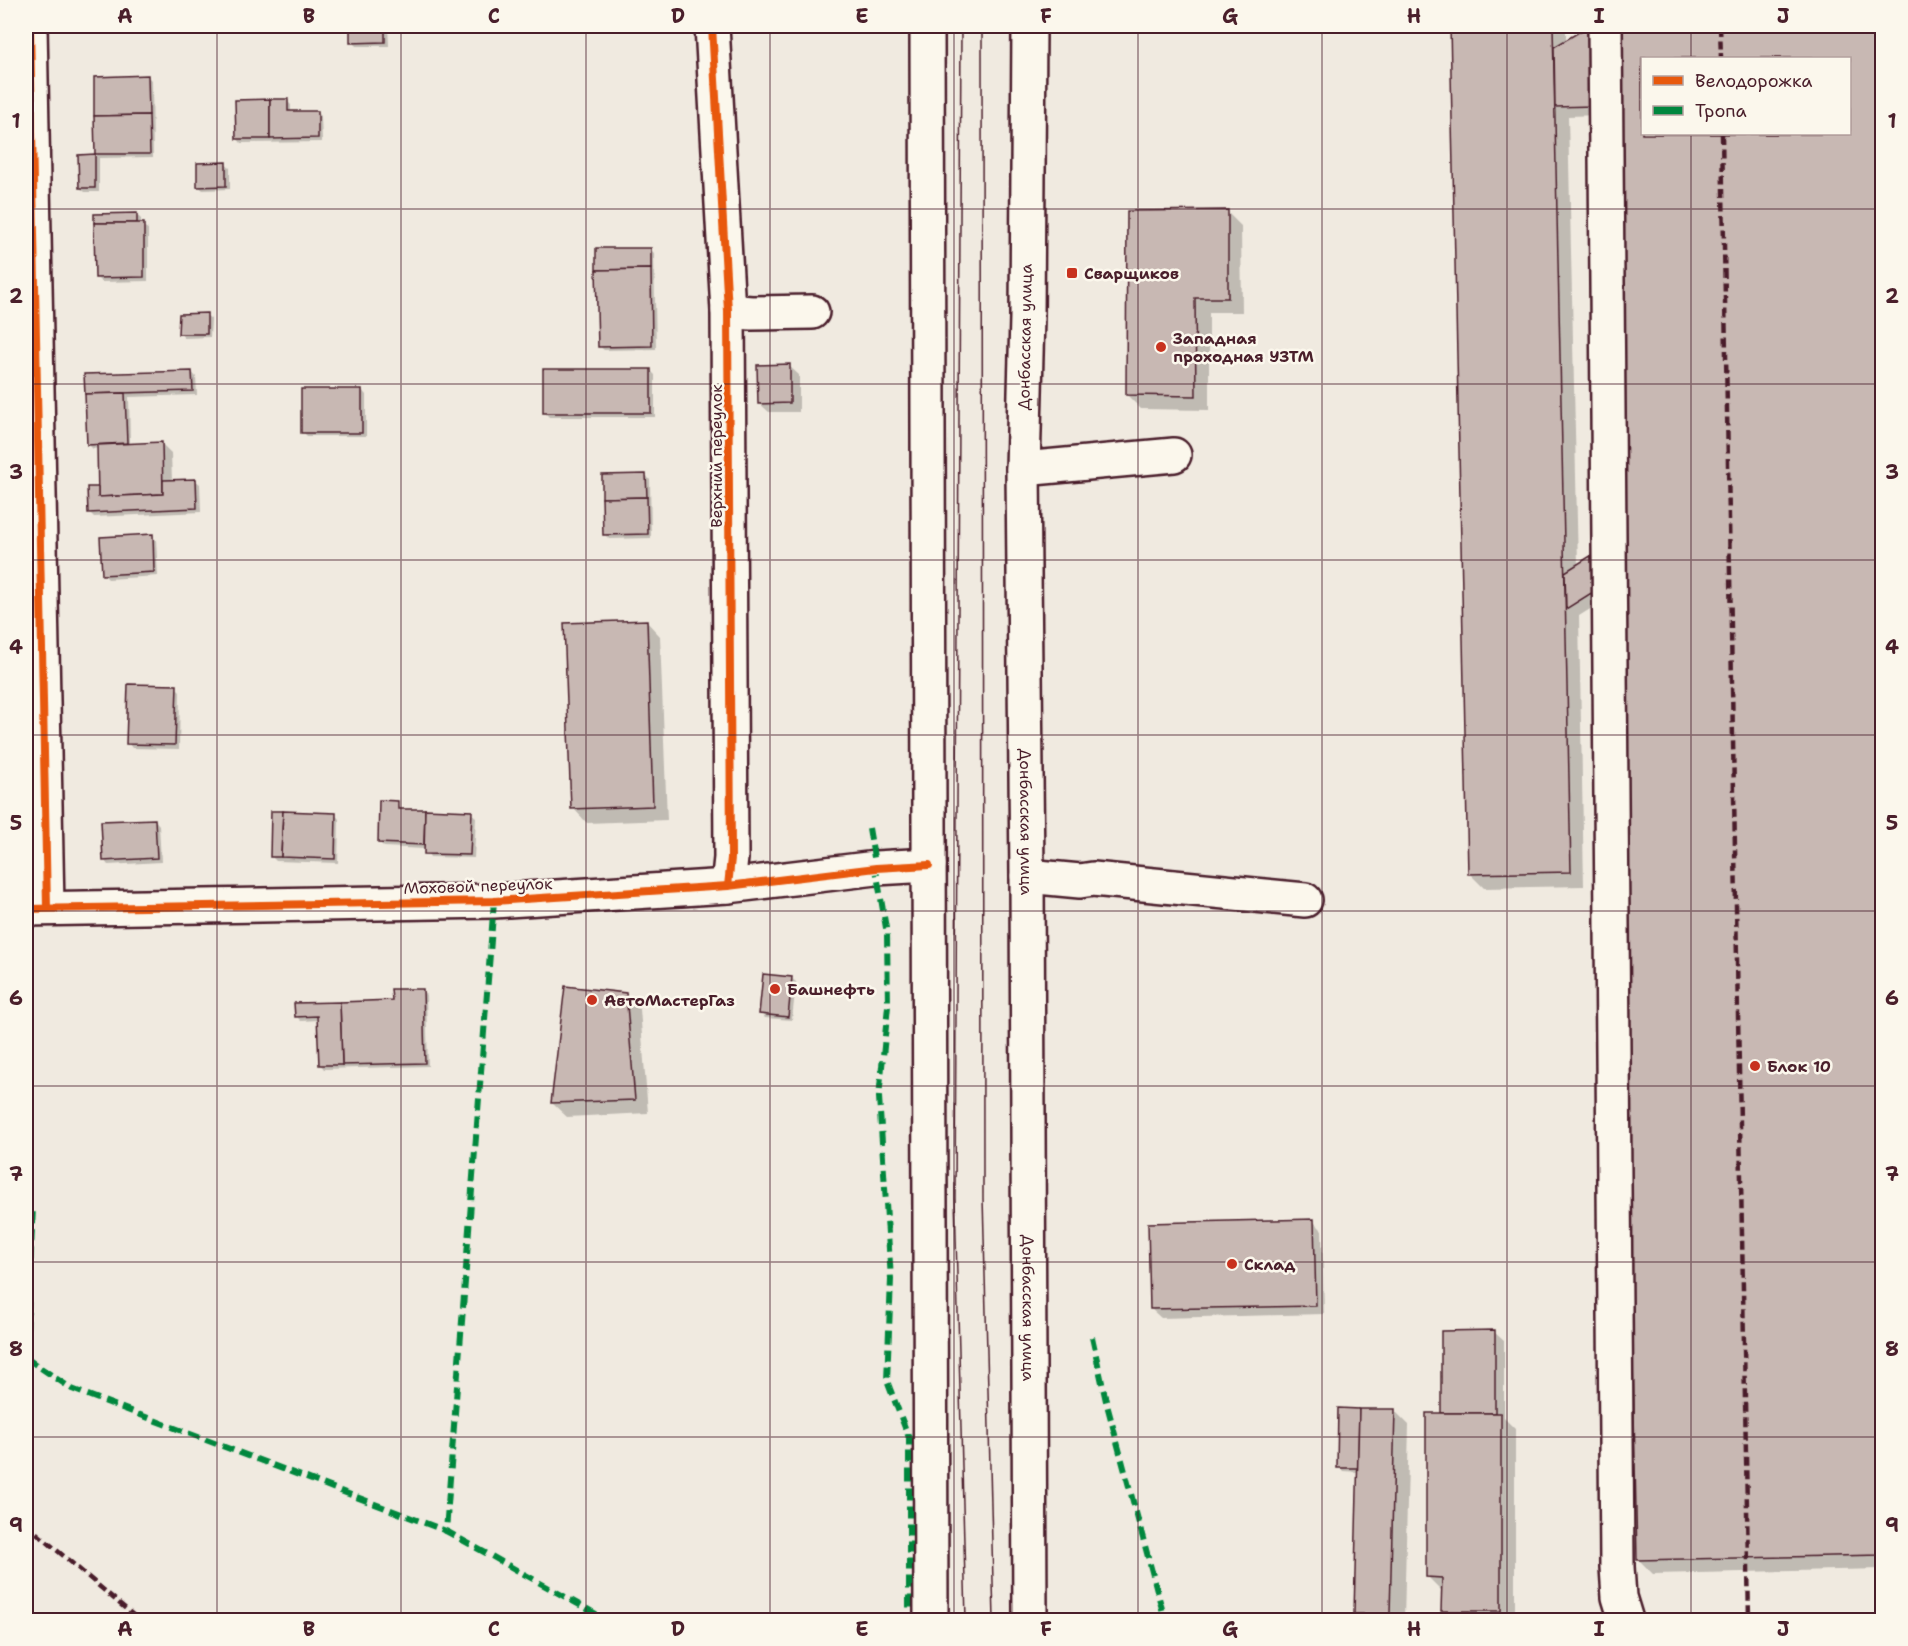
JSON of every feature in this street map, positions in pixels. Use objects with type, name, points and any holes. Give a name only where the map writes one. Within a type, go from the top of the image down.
[{"type":"main road","points":[[30,26],[36,908]]},
{"type":"main road","name":"Верхний переулок","points":[[712,26],[729,311],[731,858],[728,886]]},
{"type":"main road","points":[[927,26],[931,1620]]},
{"type":"main road","name":"Донбасская улица","points":[[1029,26],[1027,317],[1023,469],[1028,876],[1030,1620]]},
{"type":"main road","points":[[1605,26],[1617,1567],[1619,1597],[1626,1620]]},
{"type":"main road","points":[[729,311],[812,312]]},
{"type":"main road","points":[[1023,469],[1174,455]]},
{"type":"main road","name":"Моховой переулок","points":[[36,908],[494,901],[728,886],[876,868],[929,865]]},
{"type":"main road","points":[[1028,876],[1094,879],[1305,900]]},
{"type":"building","points":[[350,26],[385,26],[385,42],[350,43]]},
{"type":"building","points":[[1450,26],[1553,26],[1571,872],[1468,874]]},
{"type":"building","points":[[1589,26],[1593,106],[1555,107],[1554,47]]},
{"type":"building","name":"Блок 10","points":[[1606,26],[1882,26],[1882,1555],[1637,1560]]},
{"type":"building","points":[[148,75],[149,115],[94,116],[94,77]]},
{"type":"building","points":[[270,99],[270,139],[236,139],[235,100]]},
{"type":"building","points":[[270,99],[288,99],[288,111],[318,111],[318,138],[270,139]]},
{"type":"building","points":[[149,115],[150,154],[95,154],[94,116]]},
{"type":"building","points":[[95,154],[95,188],[79,188],[78,155]]},
{"type":"building","points":[[226,162],[226,186],[197,187],[197,163]]},
{"type":"building","name":"Западная проходная УЗТМ","points":[[1228,210],[1228,298],[1195,298],[1196,396],[1126,395],[1127,211]]},
{"type":"building","points":[[137,213],[137,223],[94,223],[94,214]]},
{"type":"building","points":[[94,223],[144,223],[144,277],[95,278]]},
{"type":"building","points":[[596,248],[651,248],[651,269],[596,270]]},
{"type":"building","points":[[651,269],[652,346],[598,347],[596,270]]},
{"type":"building","points":[[207,313],[207,334],[178,334],[179,314]]},
{"type":"building","points":[[790,364],[790,403],[758,404],[757,365]]},
{"type":"building","points":[[543,369],[651,369],[651,413],[543,413]]},
{"type":"building","points":[[192,371],[193,391],[85,394],[84,374]]},
{"type":"building","points":[[301,389],[362,389],[362,433],[301,433]]},
{"type":"building","points":[[125,393],[127,443],[87,445],[85,394]]},
{"type":"building","points":[[162,442],[163,494],[98,497],[97,445]]},
{"type":"building","points":[[646,474],[647,497],[602,498],[602,475]]},
{"type":"building","points":[[196,479],[197,508],[88,513],[87,487],[98,487],[98,497],[163,494],[163,480]]},
{"type":"building","points":[[647,497],[648,534],[603,535],[602,498]]},
{"type":"building","points":[[153,534],[154,572],[102,575],[100,537]]},
{"type":"building","points":[[1616,540],[1617,577],[1566,609],[1565,572]]},
{"type":"building","points":[[647,620],[653,806],[571,809],[564,623]]},
{"type":"building","points":[[128,684],[177,685],[175,745],[126,744]]},
{"type":"building","points":[[379,800],[398,801],[398,809],[425,809],[424,845],[378,843]]},
{"type":"building","points":[[425,809],[472,811],[470,855],[424,854]]},
{"type":"building","points":[[271,811],[283,811],[281,857],[270,857]]},
{"type":"building","points":[[283,811],[336,813],[335,859],[281,857]]},
{"type":"building","points":[[155,819],[157,858],[103,861],[101,821]]},
{"type":"building","points":[[763,974],[792,977],[788,1017],[759,1014]]},
{"type":"building","points":[[565,986],[626,993],[635,1100],[551,1103]]},
{"type":"building","points":[[391,989],[423,989],[425,1063],[342,1065],[340,1002],[392,1000]]},
{"type":"building","points":[[340,1002],[342,1065],[319,1065],[317,1016],[295,1017],[294,1003]]},
{"type":"building","name":"Склад","points":[[1314,1219],[1316,1306],[1150,1309],[1148,1223]]},
{"type":"building","points":[[1495,1330],[1495,1413],[1441,1413],[1441,1331]]},
{"type":"building","points":[[1338,1408],[1359,1409],[1358,1468],[1337,1468]]},
{"type":"building","points":[[1359,1409],[1395,1409],[1390,1614],[1354,1614]]},
{"type":"building","points":[[1426,1413],[1501,1413],[1501,1611],[1441,1611],[1442,1578],[1426,1577]]},
{"type":"tram line","points":[[961,26],[955,1198],[966,1620]]},
{"type":"tram line","points":[[982,26],[983,1198],[994,1620]]},
{"type":"railway","points":[[1720,26],[1721,57]]},
{"type":"railway","points":[[1722,135],[1749,1620]]},
{"type":"railway","points":[[26,1524],[139,1620]]},
{"type":"marked path","points":[[869,828],[887,934],[888,1006],[879,1097],[891,1279],[887,1381],[909,1438],[909,1620]]},
{"type":"marked path","points":[[494,901],[446,1531],[607,1620]]},
{"type":"marked path","points":[[26,1350],[33,1208]]},
{"type":"marked path","points":[[1092,1337],[1106,1401],[1165,1620]]},
{"type":"marked path","points":[[26,1358],[72,1389],[446,1531]]},
{"type":"cycle path","points":[[30,26],[47,908]]},
{"type":"cycle path","points":[[712,26],[728,311],[731,858],[728,886]]},
{"type":"cycle path","points":[[26,909],[494,901],[728,886],[876,868],[929,865]]},
{"type":"place","name":"Сварщиков","points":[[1072,273]]},
{"type":"place","name":"Западная проходная УЗТМ","points":[[1161,347]]},
{"type":"place","name":"Башнефть","points":[[775,989]]},
{"type":"place","name":"АвтоМастерГаз","points":[[592,1000]]},
{"type":"place","name":"Блок 10","points":[[1755,1066]]},
{"type":"place","name":"Склад","points":[[1232,1264]]}]
